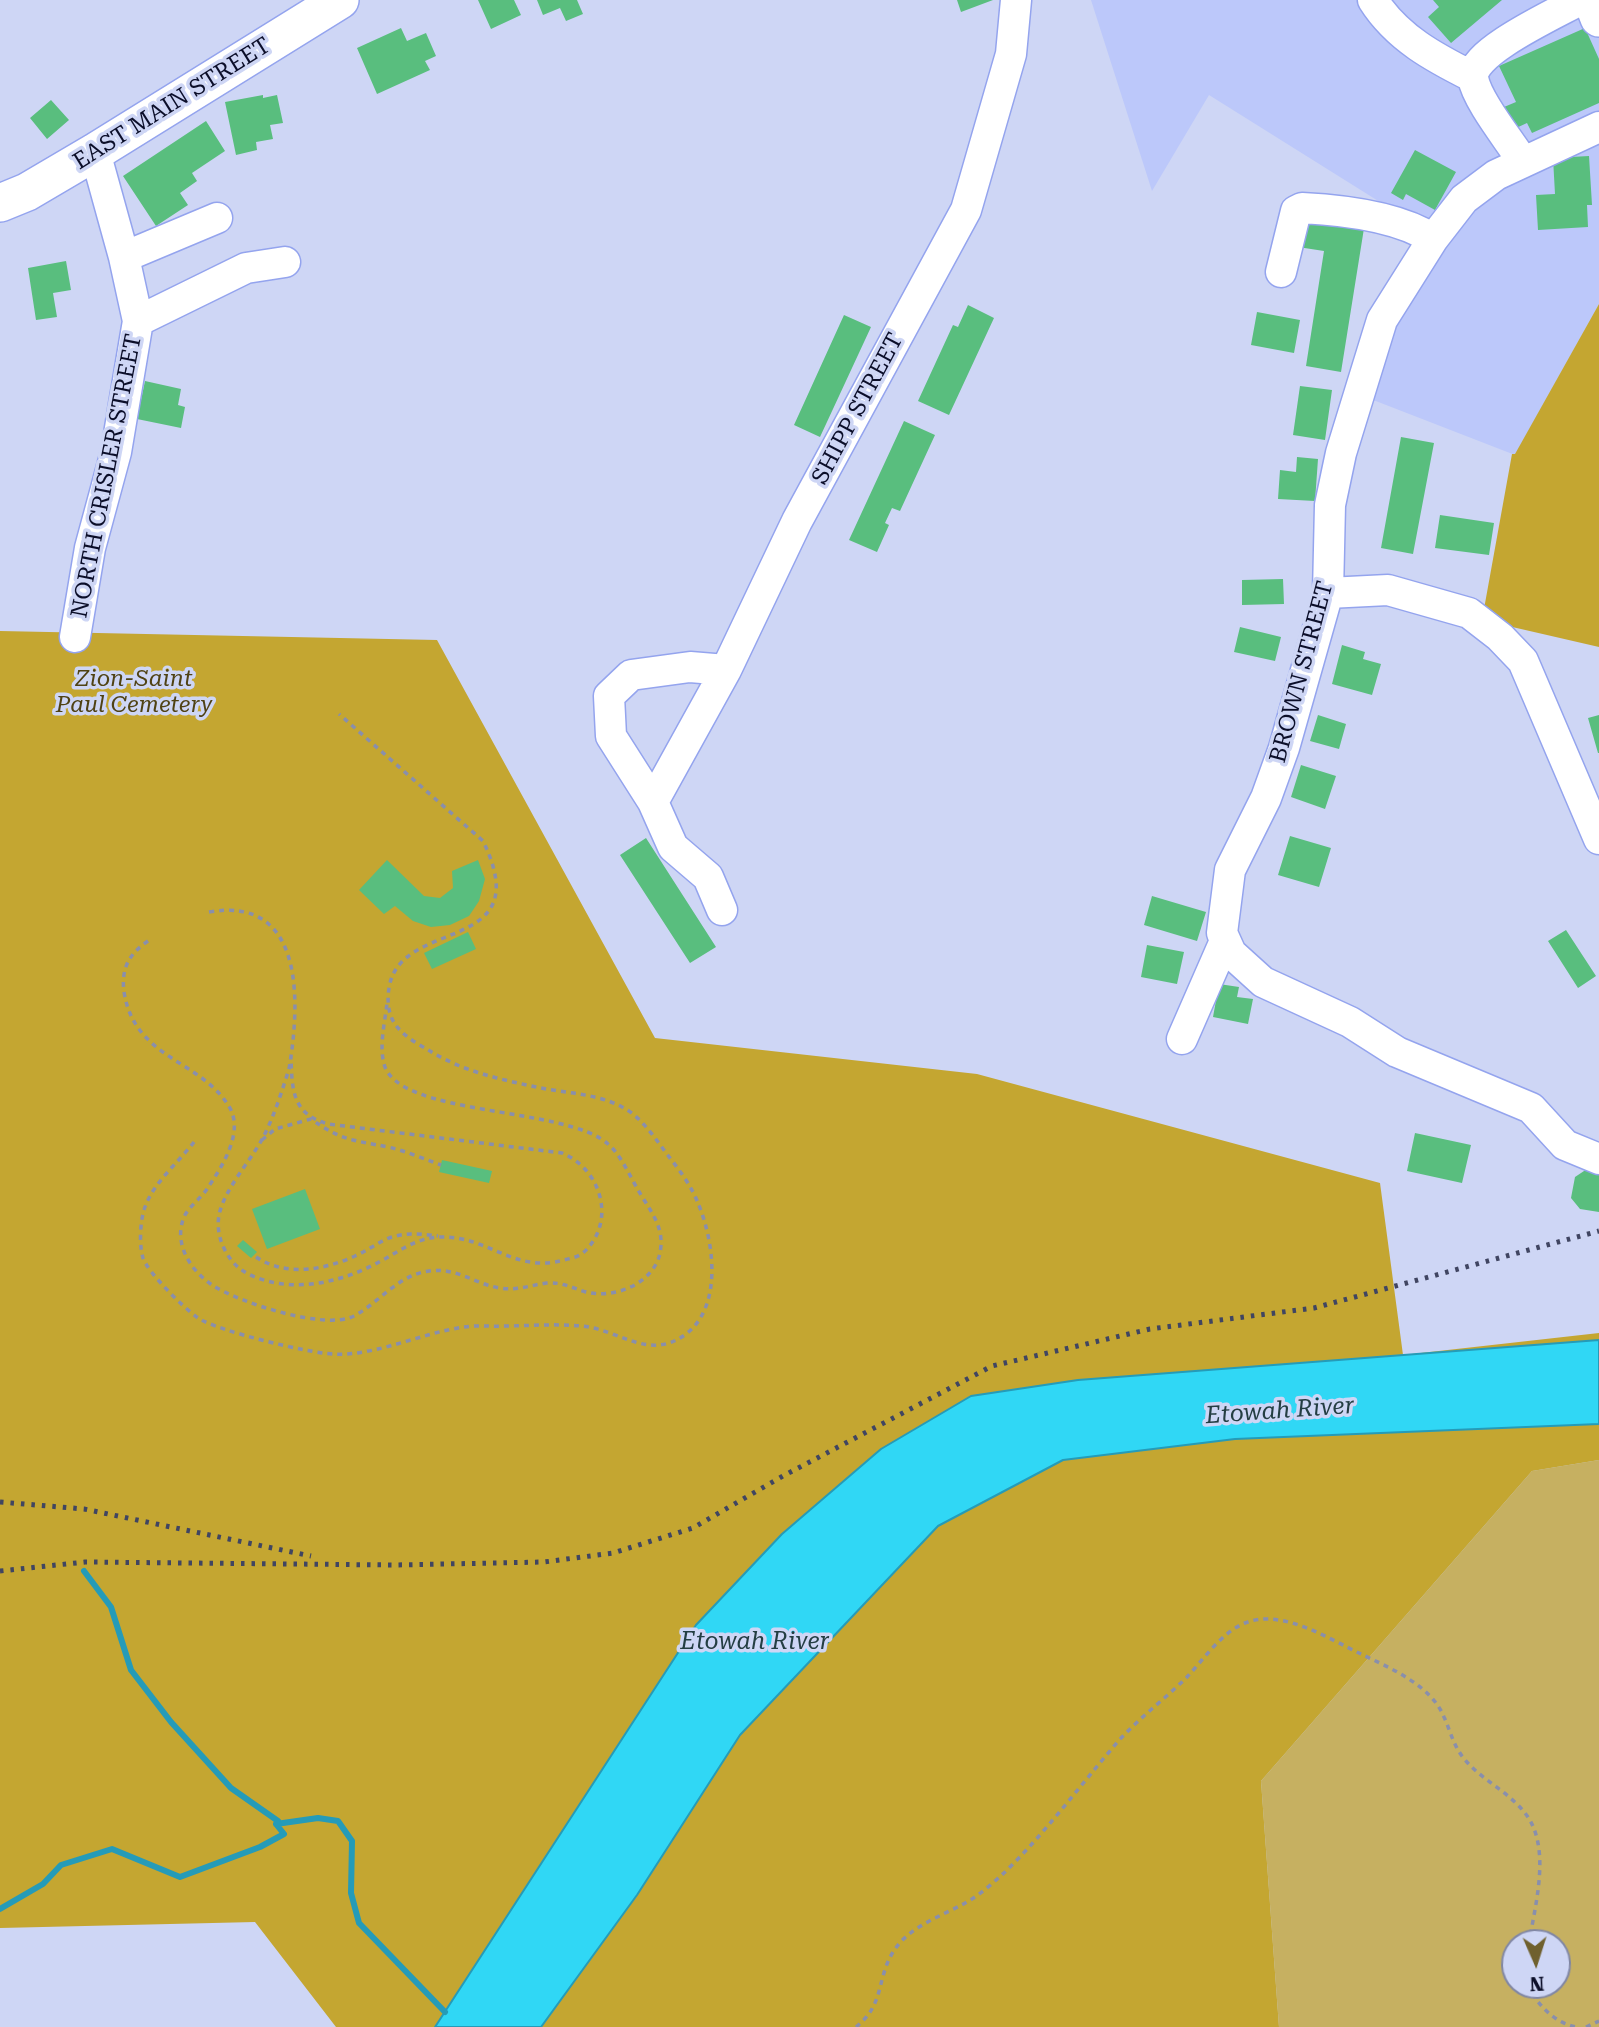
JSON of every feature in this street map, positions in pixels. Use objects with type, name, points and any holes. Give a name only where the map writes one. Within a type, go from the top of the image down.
[{"type":"main road","name":"EAST MAIN STREET","points":[[0,203],[27,192],[95,152],[341,0]]},
{"type":"main road","points":[[1596,1],[1599,18]]},
{"type":"street","name":"SHIPP STREET","points":[[653,802],[726,670],[797,522],[966,210],[1011,54],[1016,0]]},
{"type":"street","points":[[1523,162],[1481,95],[1473,77],[1476,64],[1490,51],[1580,0]]},
{"type":"street","points":[[1380,3],[1404,36],[1437,59],[1473,77]]},
{"type":"street","name":"BROWN STREET","points":[[1224,943],[1224,900],[1230,870],[1266,798],[1284,748],[1328,593],[1331,505],[1351,414],[1382,320],[1433,239],[1464,199],[1496,175],[1599,127]]},
{"type":"street","name":"NORTH CRISLER STREET","points":[[75,637],[90,548],[116,452],[138,321],[124,257],[95,152]]},
{"type":"street","points":[[1281,272],[1291,221],[1296,211],[1301,208],[1400,224],[1433,239]]},
{"type":"street","points":[[124,257],[217,218]]},
{"type":"street","points":[[138,321],[246,268],[285,262]]},
{"type":"street","points":[[1328,593],[1388,590],[1469,613],[1500,637],[1523,661],[1535,685],[1599,839]]},
{"type":"street","points":[[722,910],[708,877],[673,848],[653,802],[611,736],[609,696],[631,675],[690,667],[726,670]]},
{"type":"street","points":[[1182,1039],[1224,943],[1264,982],[1350,1022],[1397,1052],[1531,1108],[1565,1145],[1599,1159]]},
{"type":"path","points":[[148,941],[129,956],[122,980],[126,1005],[139,1032],[162,1054],[218,1091],[232,1112],[234,1129],[229,1151],[207,1189],[185,1216],[182,1236],[184,1255],[196,1272],[214,1286],[247,1301],[314,1319],[335,1321],[352,1317],[399,1282],[426,1271],[453,1270],[499,1288],[567,1284],[587,1292],[605,1294],[629,1288],[648,1275],[659,1257],[662,1228],[608,1144],[589,1133],[522,1115],[437,1100],[391,1078],[384,1064],[383,1043],[391,977],[403,961],[422,947],[474,926],[484,916],[493,902],[497,885],[495,863],[484,841],[339,715]]},
{"type":"path","points":[[209,912],[242,910],[256,916],[282,938],[292,961],[294,980],[294,1037],[278,1102],[261,1140],[219,1213],[220,1241],[240,1270],[284,1286],[310,1286],[377,1264],[426,1238],[443,1236]]},
{"type":"path","points":[[194,1142],[155,1188],[144,1209],[141,1235],[143,1259],[168,1290],[199,1319],[233,1331],[334,1354],[481,1325],[512,1328],[588,1326],[641,1346],[664,1345],[685,1335],[699,1321],[710,1300],[709,1245],[698,1203],[679,1171],[646,1127],[631,1113],[606,1100],[499,1079],[448,1062],[413,1041],[395,1023],[387,1001]]},
{"type":"path","points":[[291,1057],[292,1089],[298,1105],[311,1119],[334,1135],[351,1142],[390,1147],[441,1165]]},
{"type":"path","points":[[256,1257],[267,1265],[306,1270],[356,1256],[390,1238],[418,1233],[476,1243],[519,1261],[552,1263],[581,1255],[593,1241],[602,1209],[601,1193],[589,1172],[574,1157],[562,1153],[328,1124],[311,1119],[275,1129],[261,1140]]},
{"type":"path","points":[[856,2027],[878,2001],[893,1952],[908,1936],[935,1918],[969,1901],[1002,1874],[1037,1840],[1111,1749],[1141,1718],[1179,1686],[1229,1632],[1260,1619],[1278,1621],[1311,1631],[1382,1664],[1412,1681],[1441,1711],[1461,1755],[1520,1807],[1535,1833],[1539,1859],[1531,1929]]},
{"type":"path","points":[[1538,1999],[1547,2012],[1563,2025],[1576,2027]]},
{"type":"path","points":[[1586,2027],[1599,2021]]},
{"type":"shaded area","points":[[1091,0],[1599,0],[1599,304],[1515,455],[1350,391],[1423,229],[1209,95],[1152,191]]},
{"type":"shaded area","points":[[1599,1460],[1599,2027],[1279,2027],[1261,1781],[1532,1471]]},
{"type":"green space","points":[[1599,304],[1599,647],[1482,620],[1512,454],[1515,454]]},
{"type":"green space","name":"Zion-Saint Paul Cemetery","points":[[0,631],[437,640],[655,1038],[977,1074],[1380,1183],[1403,1355],[1599,1333],[1599,1460],[1532,1471],[1261,1781],[1279,2027],[336,2027],[255,1922],[0,1928]]},
{"type":"water","name":"Etowah River","points":[[1599,1340],[1599,1424],[1235,1439],[1063,1460],[938,1526],[740,1735],[637,1895],[541,2027],[435,2027],[696,1625],[782,1534],[881,1449],[971,1396],[1078,1380]]},
{"type":"building","points":[[478,0],[514,0],[521,15],[491,29]]},
{"type":"building","points":[[537,0],[577,0],[583,14],[566,21],[560,8],[543,15]]},
{"type":"building","points":[[957,0],[993,0],[961,12]]},
{"type":"building","points":[[1433,0],[1502,0],[1451,43],[1428,17],[1439,7]]},
{"type":"building","points":[[401,28],[407,41],[426,33],[436,56],[425,61],[430,70],[377,94],[357,48]]},
{"type":"building","points":[[1585,28],[1599,59],[1599,103],[1532,133],[1527,123],[1514,129],[1504,107],[1516,102],[1499,66]]},
{"type":"building","points":[[263,95],[263,98],[277,95],[283,123],[270,125],[273,139],[256,142],[257,150],[236,155],[225,102]]},
{"type":"building","points":[[51,100],[69,120],[47,139],[30,118]]},
{"type":"building","points":[[206,121],[225,151],[192,173],[197,181],[180,193],[188,205],[156,226],[123,176]]},
{"type":"building","points":[[1415,150],[1456,172],[1435,210],[1406,194],[1403,200],[1391,193]]},
{"type":"building","points":[[1589,156],[1592,205],[1587,205],[1588,227],[1538,230],[1536,195],[1555,194],[1553,158]]},
{"type":"building","points":[[1304,212],[1365,222],[1341,372],[1306,366],[1324,251],[1298,247]]},
{"type":"building","points":[[66,261],[71,290],[53,293],[57,317],[36,320],[28,268]]},
{"type":"building","points":[[968,305],[994,318],[949,415],[918,401],[953,325],[958,327]]},
{"type":"building","points":[[1257,312],[1300,320],[1294,353],[1251,345]]},
{"type":"building","points":[[844,315],[871,327],[820,437],[794,425]]},
{"type":"building","points":[[145,381],[181,389],[178,405],[185,407],[181,428],[137,419]]},
{"type":"building","points":[[1300,386],[1332,390],[1325,440],[1293,435]]},
{"type":"building","points":[[904,421],[935,435],[900,511],[892,508],[885,523],[889,525],[877,552],[849,540]]},
{"type":"building","points":[[1401,437],[1434,443],[1413,554],[1381,548]]},
{"type":"building","points":[[1297,457],[1318,459],[1315,501],[1278,499],[1280,470],[1296,472]]},
{"type":"building","points":[[1440,515],[1494,523],[1489,555],[1435,548]]},
{"type":"building","points":[[1283,579],[1284,604],[1242,605],[1242,580]]},
{"type":"building","points":[[1240,627],[1281,637],[1275,661],[1234,652]]},
{"type":"building","points":[[1342,645],[1365,652],[1363,659],[1381,664],[1372,695],[1332,684]]},
{"type":"building","points":[[1318,715],[1346,724],[1339,749],[1310,741]]},
{"type":"building","points":[[1599,715],[1599,753],[1598,753],[1588,718]]},
{"type":"building","points":[[1301,765],[1336,776],[1325,809],[1291,797]]},
{"type":"building","points":[[1290,836],[1331,848],[1319,887],[1278,875]]},
{"type":"building","points":[[646,838],[716,947],[690,963],[620,855]]},
{"type":"building","points":[[387,860],[424,896],[440,898],[453,888],[452,871],[478,860],[485,879],[479,901],[469,916],[450,925],[431,927],[413,921],[395,906],[384,914],[359,890]]},
{"type":"building","points":[[1152,896],[1206,912],[1197,941],[1144,925]]},
{"type":"building","points":[[1566,930],[1596,976],[1578,988],[1548,941]]},
{"type":"building","points":[[468,932],[476,949],[432,969],[424,953]]},
{"type":"building","points":[[1147,945],[1184,952],[1177,984],[1141,977]]},
{"type":"building","points":[[1219,984],[1239,987],[1237,997],[1253,999],[1248,1024],[1213,1017]]},
{"type":"building","points":[[1415,1133],[1471,1145],[1462,1183],[1407,1171]]},
{"type":"building","points":[[442,1160],[492,1171],[489,1183],[439,1172]]},
{"type":"building","points":[[1587,1169],[1599,1169],[1599,1212],[1580,1209],[1571,1198],[1575,1177]]},
{"type":"building","points":[[305,1189],[320,1229],[267,1249],[252,1209]]},
{"type":"building","points":[[243,1240],[257,1252],[251,1258],[237,1246]]},
{"type":"waterway","points":[[0,1909],[43,1884],[61,1865],[112,1849],[180,1877],[260,1847],[284,1834],[276,1824],[278,1821],[231,1788],[171,1722],[131,1670],[111,1607],[84,1571]]},
{"type":"waterway","points":[[276,1824],[318,1818],[338,1821],[352,1841],[351,1893],[359,1923],[445,2012]]},
{"type":"railway","points":[[0,1571],[85,1562],[395,1565],[544,1562],[613,1553],[693,1528],[783,1476],[992,1366],[1150,1329],[1314,1308],[1599,1231]]},
{"type":"railway","points":[[0,1502],[84,1509],[311,1556]]}]
